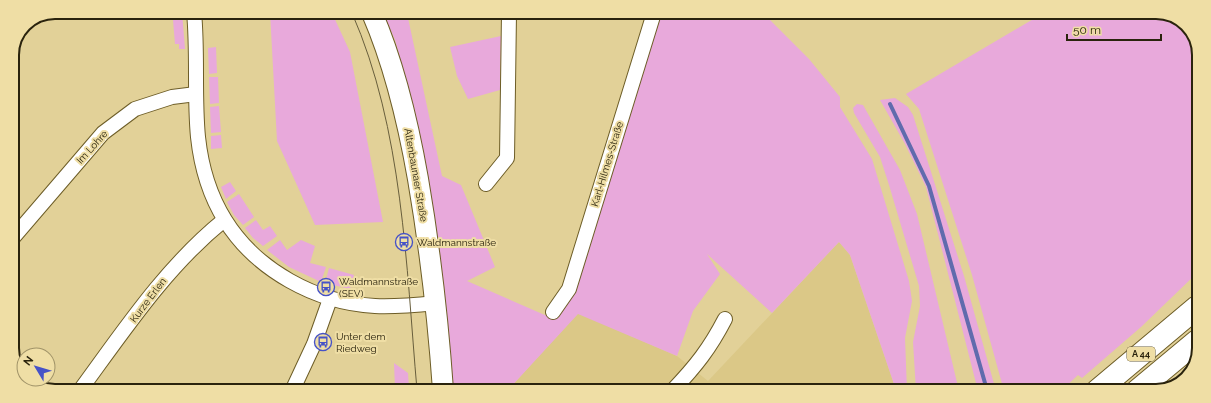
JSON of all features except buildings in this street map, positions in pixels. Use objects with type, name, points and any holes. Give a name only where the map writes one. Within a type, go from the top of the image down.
[{"type":"highway","name":"A 44","points":[[1105,384],[1192,311]]},
{"type":"highway","name":"A 44","points":[[1145,384],[1192,345]]},
{"type":"main road","name":"Altenbaunaer Straße","points":[[374,19],[394,72],[411,140],[423,209],[436,304],[443,384]]},
{"type":"street","points":[[195,19],[198,137],[204,169],[213,196],[224,220],[242,244],[262,262],[287,279],[312,292],[330,299],[375,306],[436,304]]},
{"type":"street","points":[[486,184],[507,158],[509,19]]},
{"type":"street","name":"Karl-Hilmes-Straße","points":[[553,312],[569,288],[652,19]]},
{"type":"street","name":"Im Lohre","points":[[19,231],[103,133],[135,109],[172,97],[196,94]]},
{"type":"street","name":"Kurze Erlen","points":[[85,384],[163,279],[185,254],[224,220]]},
{"type":"street","points":[[295,384],[314,344],[330,299]]},
{"type":"street","points":[[679,384],[708,350],[725,319]]},
{"type":"shaded area","points":[[183,19],[185,49],[179,49],[179,44],[175,44],[173,20]]},
{"type":"shaded area","points":[[270,19],[335,19],[350,52],[383,222],[315,225],[277,141]]},
{"type":"shaded area","points":[[386,19],[408,19],[442,176],[461,185],[495,267],[467,281],[554,319],[657,19],[769,19],[809,59],[840,97],[840,107],[872,159],[909,281],[912,301],[905,338],[907,384],[894,384],[850,255],[839,242],[772,313],[707,254],[720,274],[693,311],[677,356],[578,314],[514,384],[448,384],[416,118],[395,40]]},
{"type":"shaded area","points":[[1034,19],[1160,19],[1174,24],[1183,31],[1187,37],[1192,53],[1192,278],[1141,327],[1082,378],[1078,375],[1068,384],[1002,384],[972,275],[919,109],[906,94]]},
{"type":"shaded area","points":[[501,36],[500,90],[468,99],[457,76],[450,47]]},
{"type":"shaded area","points":[[216,47],[217,73],[209,74],[208,48]]},
{"type":"shaded area","points":[[209,77],[218,77],[219,103],[210,104]]},
{"type":"shaded area","points":[[895,98],[908,107],[913,115],[964,276],[994,384],[976,384],[926,187],[905,144],[880,100]]},
{"type":"shaded area","points":[[857,104],[863,105],[900,170],[917,214],[957,384],[916,384],[913,342],[920,306],[919,286],[880,157],[854,113],[853,108]]},
{"type":"shaded area","points":[[219,106],[221,132],[211,133],[210,107]]},
{"type":"shaded area","points":[[221,135],[222,148],[211,149],[211,136]]},
{"type":"shaded area","points":[[230,182],[236,191],[226,199],[221,187]]},
{"type":"shaded area","points":[[239,194],[254,217],[243,225],[234,215],[227,202]]},
{"type":"shaded area","points":[[256,220],[263,230],[270,226],[277,236],[263,246],[253,238],[245,228]]},
{"type":"shaded area","points":[[280,240],[287,250],[301,240],[315,246],[310,263],[326,267],[321,282],[289,267],[267,250]]},
{"type":"shaded area","points":[[839,242],[850,255],[894,384],[513,384],[578,313],[677,356],[708,381]]},
{"type":"shaded area","points":[[329,268],[354,275],[350,289],[325,283]]},
{"type":"shaded area","points":[[394,363],[408,373],[409,384],[395,384]]},
{"type":"waterway","points":[[890,104],[929,186],[985,384]]},
{"type":"tram line","points":[[354,19],[369,57],[382,103],[392,150],[400,198],[416,384]]},
{"type":"place","name":"Waldmannstraße","points":[[404,242]]},
{"type":"place","name":"Waldmannstraße (SEV)","points":[[326,287]]},
{"type":"place","name":"Unter dem Riedweg","points":[[323,342]]}]
